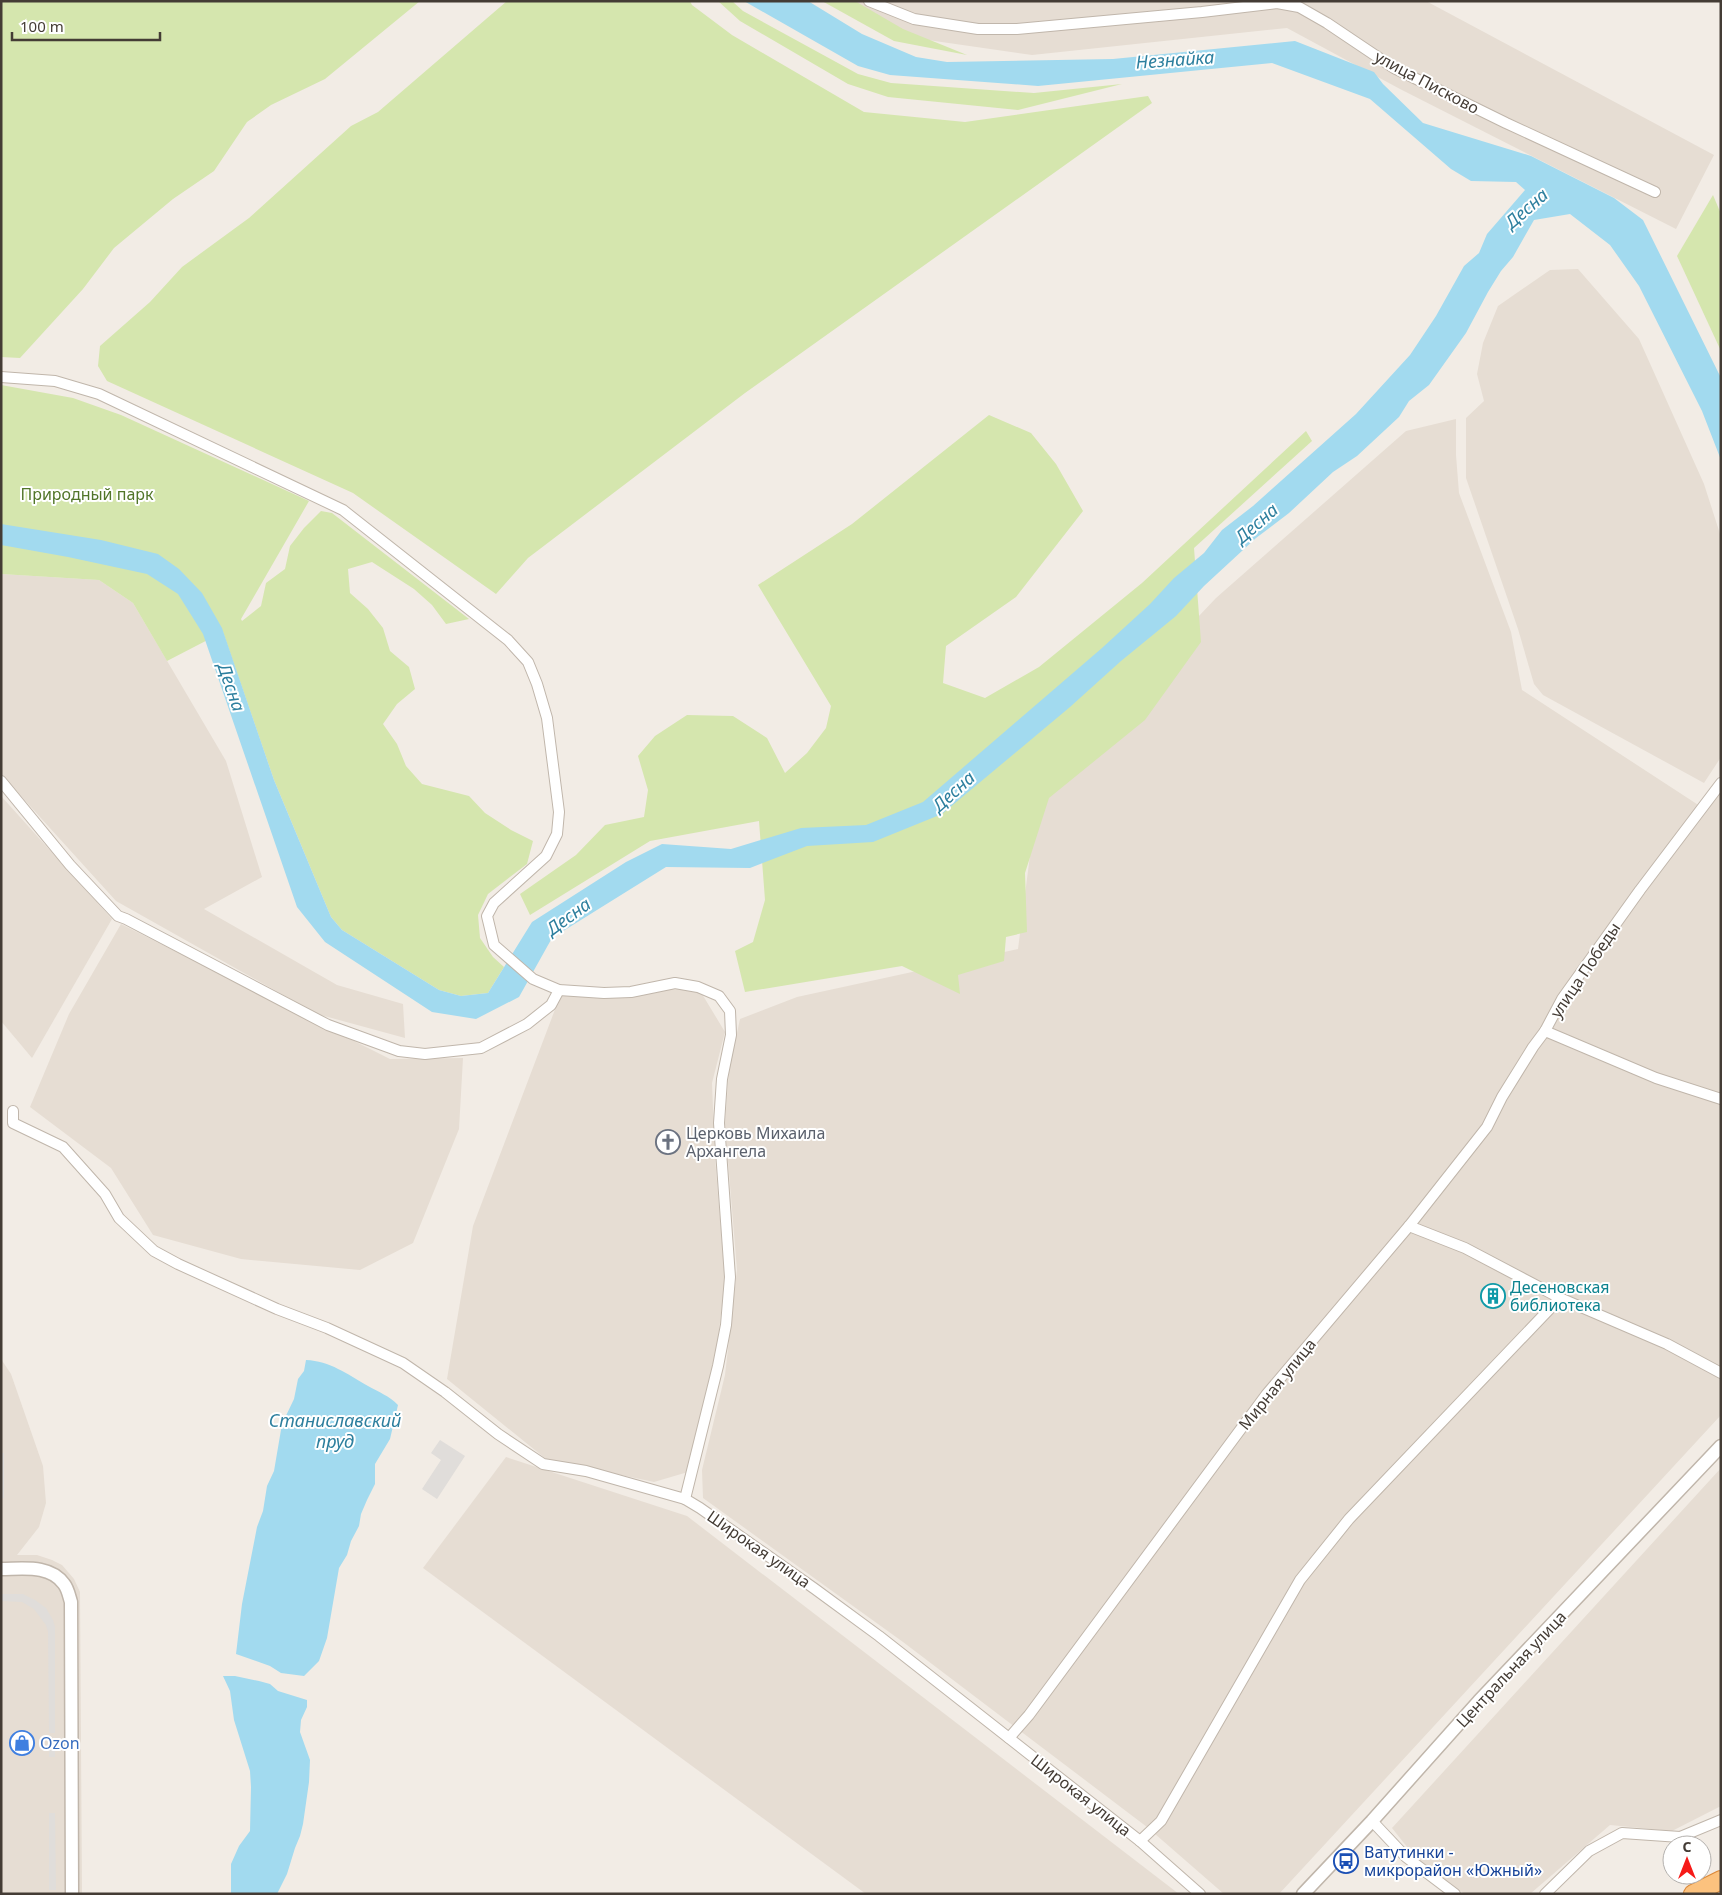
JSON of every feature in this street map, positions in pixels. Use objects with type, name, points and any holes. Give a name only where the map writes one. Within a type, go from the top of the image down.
[{"type":"highway","points":[[1693,1894],[1721,1880]]},
{"type":"street","name":"улица Писково","points":[[869,1],[914,19],[978,29],[1017,29],[1202,12],[1277,2],[1299,7],[1327,23],[1394,68],[1656,192]]},
{"type":"street","points":[[1,378],[55,381],[99,394],[343,510],[508,640],[528,662],[547,718],[557,792],[558,819],[556,834],[546,856],[494,903],[487,916],[494,945],[533,978],[559,990],[604,993],[631,992],[675,983],[698,987],[719,996],[730,1011],[731,1035],[722,1079],[719,1123],[730,1277],[726,1325],[718,1366],[685,1500]]},
{"type":"street","points":[[1,781],[70,865],[118,916],[337,1028],[400,1051],[425,1054],[481,1048],[527,1024],[551,1005],[559,990]]},
{"type":"street","name":"улица Победы","points":[[1721,783],[1640,890],[1562,999],[1545,1032],[1656,1078],[1721,1099]]},
{"type":"street","name":"Мирная улица","points":[[1009,1738],[1029,1715],[1266,1395],[1408,1226],[1487,1127],[1502,1097],[1533,1047],[1545,1032]]},
{"type":"street","name":"Широкая улица","points":[[13,1111],[13,1123],[63,1147],[105,1194],[119,1218],[154,1251],[178,1264],[277,1309],[327,1328],[404,1363],[509,1442],[543,1464],[586,1470],[685,1500],[700,1508],[815,1588],[1140,1842],[1200,1894]]},
{"type":"street","points":[[1408,1226],[1465,1248],[1560,1298],[1667,1344],[1721,1372]]},
{"type":"street","points":[[1140,1842],[1161,1821],[1300,1580],[1349,1519],[1560,1298]]},
{"type":"street","name":"Центральная улица","points":[[1303,1894],[1479,1701],[1721,1446]]},
{"type":"street","points":[[1,1569],[48,1571],[59,1578],[65,1585],[71,1602],[72,1894]]},
{"type":"street","points":[[1372,1820],[1406,1856],[1455,1894]]},
{"type":"street","points":[[1544,1894],[1589,1851],[1622,1833],[1680,1837],[1721,1820]]},
{"type":"shaded area","points":[[839,1],[1426,1],[1714,155],[1676,229],[1400,89],[1287,28],[1032,55],[900,36]]},
{"type":"shaded area","points":[[1578,269],[1639,339],[1704,484],[1721,537],[1721,757],[1704,783],[1543,695],[1534,684],[1518,629],[1466,478],[1466,418],[1484,401],[1477,374],[1483,343],[1498,306],[1550,270]]},
{"type":"shaded area","points":[[1456,419],[1459,493],[1511,632],[1522,690],[1706,810],[1721,787],[1721,1415],[1279,1894],[1224,1894],[1147,1827],[903,1642],[703,1498],[702,1470],[725,1375],[737,1270],[725,1124],[729,1070],[740,1019],[797,997],[1018,949],[1039,785],[1216,598],[1406,431]]},
{"type":"shaded area","points":[[1,574],[99,580],[133,603],[226,761],[262,877],[204,909],[337,985],[403,1004],[405,1038],[317,1014],[116,901],[1,774]]},
{"type":"shaded area","points":[[1,796],[112,919],[32,1058],[1,1021]]},
{"type":"shaded area","points":[[121,924],[390,1059],[463,1058],[459,1129],[413,1243],[360,1270],[241,1259],[153,1235],[111,1168],[30,1107],[69,1014]]},
{"type":"shaded area","points":[[699,989],[725,1032],[712,1083],[715,1158],[725,1280],[716,1356],[688,1472],[654,1482],[546,1459],[447,1379],[473,1226],[562,991]]},
{"type":"shaded area","points":[[1,1359],[11,1374],[43,1466],[46,1503],[39,1527],[17,1555],[37,1555],[62,1565],[74,1579],[80,1592],[82,1894],[1,1894]]},
{"type":"shaded area","points":[[440,1440],[465,1456],[437,1499],[422,1489],[441,1460],[431,1453]]},
{"type":"shaded area","points":[[1,1453],[4,1453],[4,1498],[1,1498]]},
{"type":"shaded area","points":[[506,1457],[687,1516],[1179,1894],[866,1894],[423,1568]]},
{"type":"shaded area","points":[[1721,1468],[1721,1806],[1672,1831],[1610,1825],[1530,1894],[1465,1894],[1423,1867],[1392,1828]]},
{"type":"shaded area","points":[[1,1594],[23,1594],[35,1600],[46,1608],[53,1620],[55,1627],[55,1733],[49,1733],[48,1632],[46,1625],[34,1609],[22,1602],[1,1601]]},
{"type":"shaded area","points":[[49,1738],[55,1738],[55,1757],[49,1757]]},
{"type":"shaded area","points":[[49,1813],[55,1813],[56,1890],[49,1890]]},
{"type":"green space","points":[[1,1],[420,1],[325,79],[271,105],[247,122],[214,171],[173,199],[114,248],[83,289],[20,358],[1,357]]},
{"type":"green space","points":[[507,1],[690,1],[692,5],[732,35],[864,112],[965,122],[1148,96],[1152,103],[745,393],[528,558],[496,594],[353,493],[107,381],[98,366],[100,346],[150,302],[182,267],[249,218],[351,126],[378,112]]},
{"type":"green space","points":[[718,1],[732,1],[743,11],[858,74],[891,83],[1034,93],[1122,84],[1018,110],[888,97],[848,84],[740,21]]},
{"type":"green space","points":[[822,1],[855,1],[903,29],[967,55],[894,41]]},
{"type":"green space","points":[[1713,195],[1721,214],[1721,351],[1677,256]]},
{"type":"green space","name":"Природный парк","points":[[1,385],[73,398],[121,415],[309,501],[241,619],[242,621],[261,606],[266,583],[285,569],[290,546],[321,511],[332,513],[469,619],[446,624],[432,605],[414,589],[372,562],[348,569],[350,593],[368,609],[383,628],[390,651],[409,667],[415,689],[397,704],[383,724],[397,744],[406,766],[422,784],[469,796],[485,813],[511,830],[533,841],[527,864],[488,894],[478,915],[480,938],[493,957],[504,967],[488,993],[461,996],[439,990],[342,930],[331,917],[274,780],[223,632],[167,661],[133,603],[99,580],[1,574]]},
{"type":"green space","points":[[989,415],[1031,433],[1056,464],[1083,511],[1016,597],[946,646],[943,683],[985,698],[1039,667],[1142,583],[1306,431],[1312,441],[1194,548],[1201,642],[1145,720],[1049,798],[1025,873],[1027,932],[1006,937],[1004,961],[958,975],[960,994],[902,966],[745,992],[735,951],[753,942],[765,900],[759,821],[650,841],[530,915],[520,894],[576,855],[605,825],[644,817],[648,790],[638,756],[655,736],[687,715],[733,716],[767,738],[785,773],[807,753],[826,728],[831,706],[758,585],[852,524]]},
{"type":"water","points":[[744,1],[808,1],[862,34],[916,57],[947,62],[1113,59],[1295,41],[1374,72],[1383,84],[1423,123],[1531,156],[1614,198],[1643,220],[1721,378],[1721,460],[1702,411],[1639,286],[1610,245],[1570,214],[1534,220],[1513,257],[1501,271],[1488,292],[1466,333],[1429,385],[1409,401],[1399,417],[1357,456],[1333,472],[1289,513],[1256,538],[1204,586],[1176,616],[942,814],[873,842],[807,846],[750,868],[666,867],[552,938],[519,997],[476,1019],[432,1012],[325,942],[297,907],[203,634],[178,594],[147,574],[1,545],[1,524],[101,540],[158,554],[179,569],[202,593],[222,628],[274,780],[331,917],[342,930],[439,990],[461,996],[488,993],[532,922],[626,862],[662,844],[731,849],[801,828],[866,825],[923,802],[1102,648],[1150,604],[1174,578],[1204,553],[1222,530],[1253,506],[1356,414],[1410,355],[1436,316],[1464,266],[1479,253],[1487,234],[1525,190],[1516,182],[1471,181],[1451,169],[1370,99],[1272,63],[1038,86],[890,75],[858,66]]},
{"type":"water","name":"Станиславский пруд","points":[[306,1360],[323,1363],[338,1369],[384,1394],[398,1405],[390,1439],[375,1464],[375,1484],[361,1514],[359,1526],[351,1541],[347,1555],[339,1568],[327,1638],[319,1661],[304,1676],[281,1673],[270,1666],[236,1654],[242,1604],[257,1527],[263,1511],[267,1486],[274,1471],[282,1424],[294,1399],[298,1379],[304,1371]]},
{"type":"water","points":[[223,1676],[235,1676],[270,1684],[278,1691],[307,1700],[307,1707],[301,1720],[300,1732],[310,1760],[303,1824],[287,1874],[277,1894],[231,1894],[231,1864],[239,1846],[250,1831],[251,1787],[250,1771],[234,1720],[230,1691]]},
{"type":"place","name":"Церковь Михаила Архангела","points":[[668,1142]]},
{"type":"place","name":"Десеновская библиотека","points":[[1493,1296]]},
{"type":"place","name":"Ozon","points":[[22,1743]]},
{"type":"place","name":"Ватутинки - микрорайон «Южный»","points":[[1346,1861]]},
{"type":"water label","name":"Незнайка","points":[[1175,59]]},
{"type":"water label","name":"Десна","points":[[1526,208]]},
{"type":"water label","name":"Десна","points":[[1256,523]]},
{"type":"water label","name":"Десна","points":[[232,687]]},
{"type":"water label","name":"Десна","points":[[953,791]]},
{"type":"water label","name":"Десна","points":[[568,916]]}]
